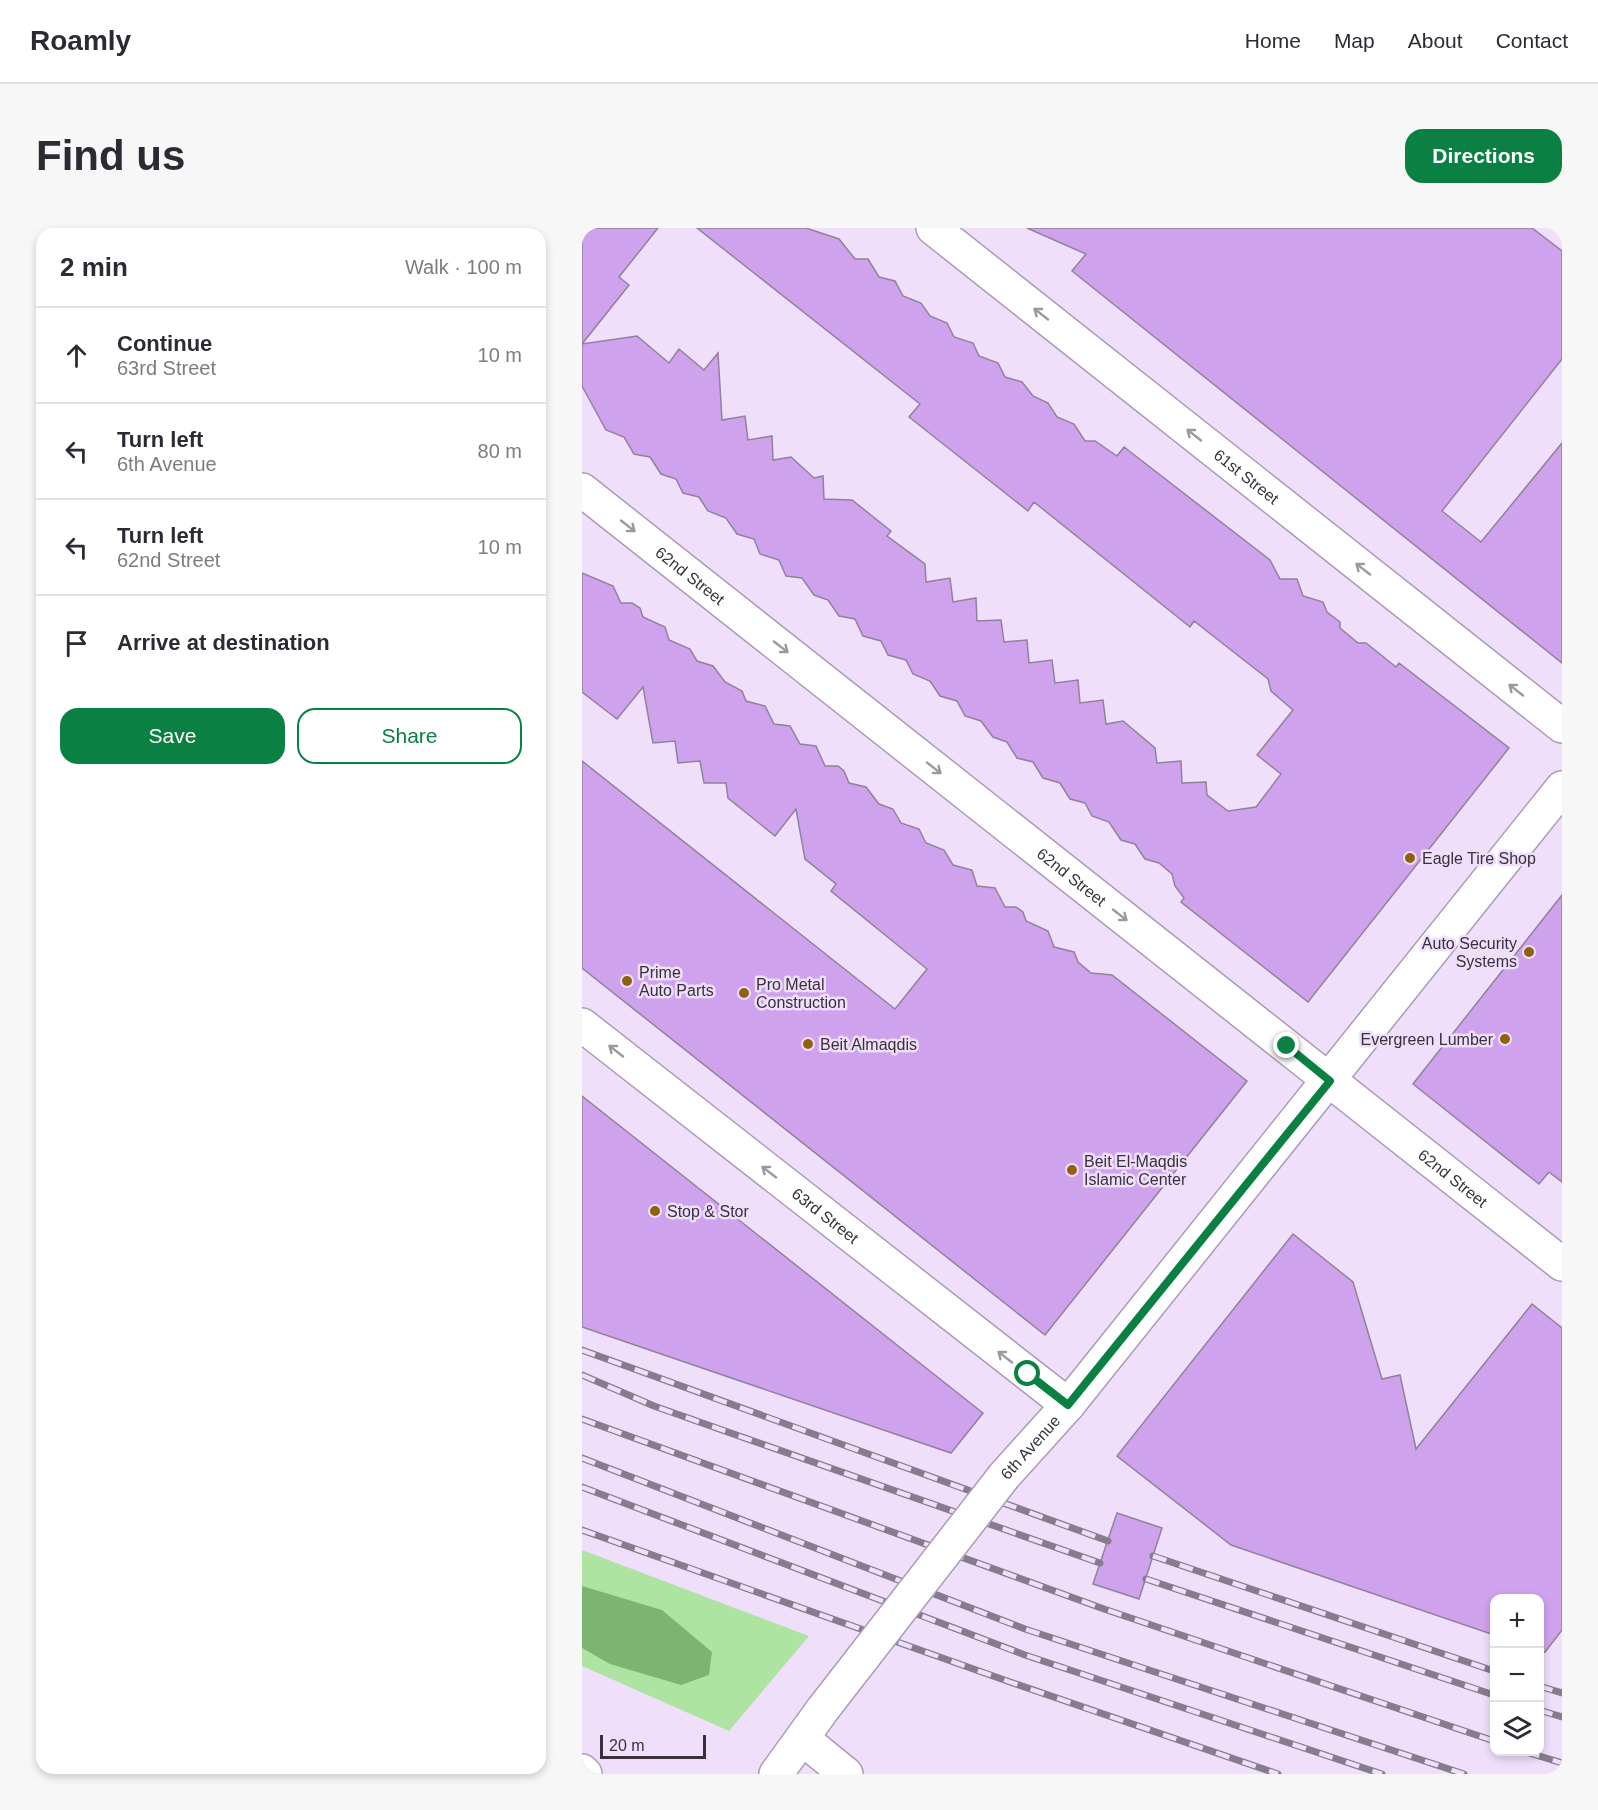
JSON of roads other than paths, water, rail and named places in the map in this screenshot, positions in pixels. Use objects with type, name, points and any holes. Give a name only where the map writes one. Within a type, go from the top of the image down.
[{"type":"street","name":"61st Street","points":[[933,228],[1562,726]]},
{"type":"street","name":"62nd Street","points":[[582,490],[1562,1264]]},
{"type":"street","name":"6th Avenue","points":[[776,1774],[823,1708],[1005,1476],[1068,1405],[1330,1081],[1562,788]]},
{"type":"street","name":"63rd Street","points":[[582,1025],[1068,1405]]},
{"type":"street","points":[[803,1739],[846,1774]]},
{"type":"railway","points":[[582,1350],[1108,1541]]},
{"type":"railway","points":[[582,1375],[654,1406],[1100,1563]]},
{"type":"railway","points":[[582,1419],[1104,1609],[1490,1740]]},
{"type":"railway","points":[[582,1458],[1025,1629],[1464,1774]]},
{"type":"railway","points":[[582,1487],[1025,1655],[1382,1774]]},
{"type":"railway","points":[[582,1530],[1010,1682],[1278,1774]]},
{"type":"railway","points":[[1153,1556],[1490,1670]]},
{"type":"railway","points":[[1146,1579],[1490,1694]]},
{"type":"railway","points":[[1544,1688],[1562,1693]]},
{"type":"railway","points":[[1544,1712],[1562,1717]]},
{"type":"railway","points":[[1539,1756],[1562,1763]]},
{"type":"place","name":"Eagle Tire Shop","points":[[1410,858]]},
{"type":"place","name":"Auto Security Systems","points":[[1529,952]]},
{"type":"place","name":"Prime Auto Parts","points":[[627,981]]},
{"type":"place","name":"Pro Metal Construction","points":[[744,993]]},
{"type":"place","name":"Evergreen Lumber","points":[[1505,1039]]},
{"type":"place","name":"Beit Almaqdis","points":[[808,1044]]},
{"type":"place","name":"Beit El-Maqdis Islamic Center","points":[[1072,1170]]},
{"type":"place","name":"Stop & Stor","points":[[655,1211]]}]
